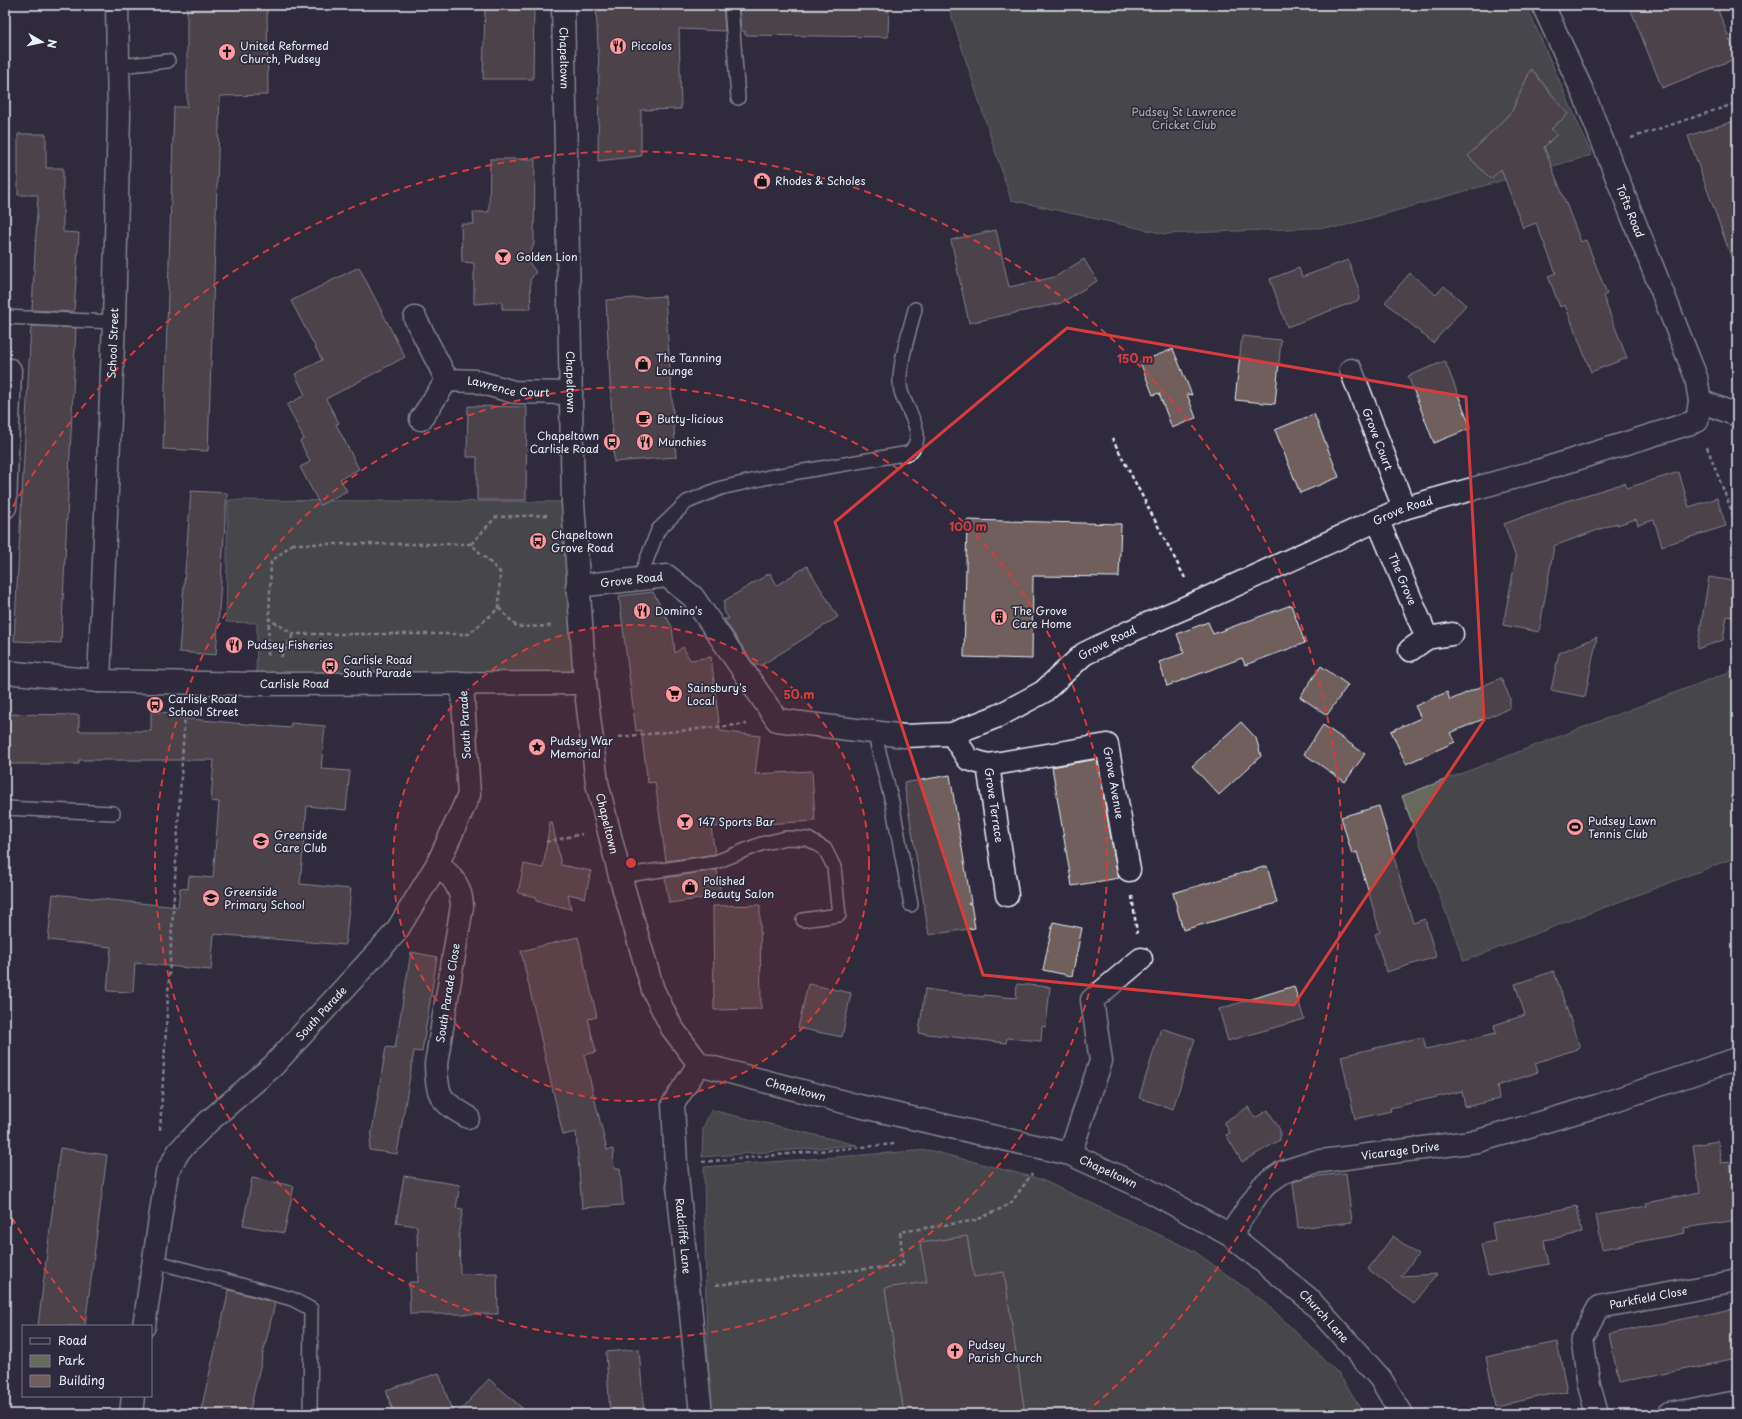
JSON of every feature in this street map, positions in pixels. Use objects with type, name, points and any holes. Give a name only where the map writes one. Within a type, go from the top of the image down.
[{"type":"street","name":"School Street","points":[[99,681],[114,322],[119,66],[117,5]]},
{"type":"street","name":"Chapeltown","points":[[563,5],[573,514],[585,683],[597,783],[620,876],[653,990],[672,1028],[700,1064],[902,1116],[1060,1152],[1146,1189],[1230,1235]]},
{"type":"street","name":"Tofts Road","points":[[1544,5],[1605,146],[1696,377],[1698,411]]},
{"type":"street","points":[[415,318],[447,380],[421,419]]},
{"type":"street","points":[[5,507],[10,370]]},
{"type":"street","name":"Grove Court","points":[[1351,370],[1404,508]]},
{"type":"street","name":"Lawrence Court","points":[[447,380],[475,381],[514,392],[570,393]]},
{"type":"street","points":[[1698,411],[1737,415]]},
{"type":"street","name":"Grove Road","points":[[577,586],[668,576],[693,597],[776,720],[904,736],[952,734],[998,716],[1042,692],[1084,654],[1131,631],[1197,603],[1404,508],[1541,470],[1698,411]]},
{"type":"street","name":"The Grove","points":[[1378,521],[1419,644],[1452,634]]},
{"type":"street","name":"Carlisle Road","points":[[5,672],[99,681],[187,683],[585,683]]},
{"type":"street","name":"South Parade","points":[[144,1325],[168,1172],[179,1151],[208,1122],[273,1066],[396,932],[438,863],[469,795],[462,683]]},
{"type":"street","name":"Grove Terrace","points":[[952,734],[968,759],[988,765],[1007,895]]},
{"type":"street","name":"Grove Avenue","points":[[988,765],[1107,745],[1129,870]]},
{"type":"street","name":"South Parade Close","points":[[438,863],[455,881],[461,893],[462,906],[436,1064],[437,1086],[446,1105],[468,1117]]},
{"type":"street","points":[[1060,1152],[1101,1061],[1092,1000],[1141,959]]},
{"type":"street","name":"Vicarage Drive","points":[[1230,1235],[1263,1186],[1283,1172],[1314,1162],[1478,1141],[1598,1106],[1737,1059]]},
{"type":"street","name":"Radcliffe Lane","points":[[700,1064],[673,1104],[676,1165],[701,1414]]},
{"type":"street","name":"Church Lane","points":[[1230,1235],[1308,1298],[1380,1378],[1402,1414]]},
{"type":"street","name":"Parkfield Close","points":[[1597,1414],[1589,1385],[1582,1338],[1599,1308],[1737,1281]]},
{"type":"street","points":[[131,1414],[133,1397]]},
{"type":"street","points":[[1670,1414],[1737,1401]]},
{"type":"lane","points":[[731,5],[738,98]]},
{"type":"lane","points":[[119,66],[168,61]]},
{"type":"lane","points":[[639,580],[658,530],[687,502],[720,488],[770,477],[910,453],[918,441],[917,429],[907,409],[901,390],[901,372],[915,309]]},
{"type":"lane","points":[[5,317],[114,322]]},
{"type":"lane","points":[[874,732],[892,802],[911,905]]},
{"type":"lane","points":[[5,808],[113,813]]},
{"type":"lane","points":[[620,876],[716,862],[761,844],[786,838],[808,839],[825,849],[834,867],[839,915],[803,920]]},
{"type":"lane","points":[[154,1261],[292,1299],[311,1310],[310,1414]]},
{"type":"path","points":[[1605,146],[1737,103]]},
{"type":"path","points":[[1698,411],[1737,524]]},
{"type":"path","points":[[1112,438],[1167,541],[1197,603]]},
{"type":"path","points":[[471,544],[496,517],[573,514]]},
{"type":"path","points":[[499,608],[469,634],[293,634],[269,619],[271,562],[292,544],[471,544],[500,572],[499,608],[517,627],[580,624]]},
{"type":"path","points":[[179,1151],[160,1136],[187,683]]},
{"type":"path","points":[[592,740],[776,720]]},
{"type":"path","points":[[546,842],[609,829]]},
{"type":"path","points":[[1129,870],[1141,959]]},
{"type":"path","points":[[676,1165],[896,1144],[902,1116]]},
{"type":"path","points":[[688,1288],[903,1265],[900,1232],[977,1220],[1010,1204],[1060,1152]]},
{"type":"highlighted area","points":[[1067,328],[1466,397],[1484,720],[1294,1005],[983,975],[835,522]]},
{"type":"green space","name":"Pudsey St Lawrence Cricket Club","points":[[948,5],[1526,5],[1592,155],[1339,227],[1165,234],[1011,200]]},
{"type":"green space","points":[[228,500],[573,502],[585,683],[256,684],[257,623],[226,622]]},
{"type":"green space","name":"Pudsey Lawn Tennis Club","points":[[1737,669],[1737,857],[1464,961],[1402,796]]},
{"type":"green space","points":[[711,1110],[857,1145],[702,1157],[703,1128]]},
{"type":"green space","points":[[928,1150],[1040,1179],[1194,1251],[1266,1303],[1338,1373],[1365,1414],[710,1414],[706,1307],[704,1167]]},
{"type":"building","points":[[187,5],[267,5],[268,95],[220,96],[208,451],[163,449],[174,107],[187,107]]},
{"type":"building","points":[[485,5],[534,5],[533,79],[483,79]]},
{"type":"building","points":[[596,5],[723,5],[725,31],[679,29],[681,109],[641,110],[641,156],[598,161],[599,69]]},
{"type":"building","points":[[739,5],[889,5],[888,37],[745,35],[745,31],[741,31]]},
{"type":"building","points":[[1629,5],[1716,5],[1737,58],[1662,88]]},
{"type":"building","points":[[1531,69],[1568,114],[1551,129],[1557,134],[1544,147],[1581,242],[1586,240],[1607,294],[1603,296],[1627,358],[1591,372],[1565,305],[1560,307],[1548,276],[1556,273],[1536,223],[1523,228],[1501,169],[1491,179],[1468,156],[1512,111]]},
{"type":"building","points":[[1737,120],[1737,261],[1733,262],[1688,136]]},
{"type":"building","points":[[18,134],[46,134],[46,168],[63,168],[63,232],[79,233],[74,312],[32,310],[38,195],[18,195]]},
{"type":"building","points":[[490,159],[535,159],[534,244],[528,261],[536,272],[530,280],[531,309],[502,309],[502,302],[474,304],[474,263],[462,262],[461,224],[474,224],[473,212],[489,212]]},
{"type":"building","points":[[996,230],[1009,287],[1055,277],[1084,259],[1097,281],[1061,303],[969,323],[951,240]]},
{"type":"building","points":[[1348,260],[1359,290],[1359,300],[1287,327],[1270,279],[1299,268],[1302,277]]},
{"type":"building","points":[[359,267],[405,357],[326,399],[339,423],[336,424],[359,469],[340,479],[347,491],[320,505],[300,467],[310,462],[300,441],[304,439],[287,405],[305,395],[295,374],[322,360],[291,301]]},
{"type":"building","points":[[1410,273],[1436,295],[1444,286],[1466,305],[1433,343],[1385,302]]},
{"type":"building","points":[[665,296],[676,457],[614,462],[606,300]]},
{"type":"building","points":[[31,326],[76,328],[61,643],[14,641]]},
{"type":"building","points":[[1242,336],[1281,340],[1275,404],[1235,400]]},
{"type":"building","points":[[1173,349],[1192,395],[1187,394],[1196,418],[1172,428],[1159,393],[1153,395],[1140,362]]},
{"type":"building","points":[[1445,361],[1471,428],[1434,443],[1408,376]]},
{"type":"building","points":[[468,406],[527,407],[526,500],[477,500],[477,457],[467,457]]},
{"type":"building","points":[[1314,414],[1339,477],[1300,493],[1275,430]]},
{"type":"building","points":[[1679,472],[1689,507],[1717,498],[1726,526],[1662,546],[1654,520],[1638,525],[1636,519],[1617,525],[1617,523],[1554,546],[1539,632],[1503,625],[1516,558],[1504,524],[1563,502],[1625,483],[1627,488]]},
{"type":"building","points":[[191,491],[227,493],[216,655],[179,652]]},
{"type":"building","name":"The Grove Care Home","points":[[967,520],[1121,524],[1119,577],[1033,576],[1032,659],[964,657]]},
{"type":"building","points":[[807,566],[838,617],[762,665],[754,665],[724,619],[729,619],[724,611],[724,601],[770,573],[777,585]]},
{"type":"building","points":[[1709,577],[1733,581],[1731,588],[1737,589],[1737,618],[1727,616],[1723,640],[1697,649]]},
{"type":"building","points":[[653,592],[672,627],[675,653],[683,647],[690,660],[711,657],[720,731],[760,736],[755,774],[812,771],[815,821],[711,827],[715,854],[666,861],[655,782],[648,783],[641,730],[636,731],[619,596]]},
{"type":"building","points":[[1291,605],[1305,643],[1245,665],[1242,658],[1167,686],[1159,662],[1184,653],[1177,634],[1208,622],[1213,634]]},
{"type":"building","points":[[1597,637],[1585,697],[1551,690],[1559,653]]},
{"type":"building","points":[[1321,666],[1348,685],[1327,715],[1300,697]]},
{"type":"building","points":[[1501,678],[1510,698],[1510,708],[1450,733],[1455,742],[1406,764],[1391,731],[1421,718],[1415,706],[1447,692],[1450,700]]},
{"type":"building","points":[[151,712],[179,713],[179,718],[290,728],[291,723],[325,726],[321,769],[350,771],[346,810],[307,806],[300,884],[351,889],[345,945],[214,934],[211,970],[135,963],[133,992],[107,991],[111,947],[48,940],[53,894],[178,907],[180,888],[188,889],[189,876],[213,878],[219,802],[211,801],[214,760],[79,760],[79,764],[5,764],[5,714],[79,715],[79,731],[151,731]]},
{"type":"building","points":[[1241,722],[1256,738],[1261,756],[1219,795],[1192,766]]},
{"type":"building","points":[[1323,725],[1365,754],[1345,782],[1304,754]]},
{"type":"building","points":[[1097,759],[1119,878],[1072,886],[1052,767]]},
{"type":"building","points":[[950,775],[971,903],[968,903],[971,904],[975,928],[929,935],[904,783]]},
{"type":"building","points":[[1379,806],[1413,923],[1425,919],[1436,957],[1386,972],[1375,934],[1380,932],[1357,852],[1352,854],[1341,817]]},
{"type":"building","points":[[550,822],[552,822],[561,865],[591,871],[585,898],[568,894],[571,909],[536,901],[537,897],[518,893],[524,864],[543,868]]},
{"type":"building","points":[[1267,866],[1277,903],[1183,930],[1173,893]]},
{"type":"building","points":[[717,870],[721,896],[669,903],[665,878]]},
{"type":"building","points":[[760,905],[761,1009],[714,1010],[713,906]]},
{"type":"building","points":[[1053,922],[1082,928],[1072,976],[1043,970]]},
{"type":"building","points":[[578,937],[597,1017],[588,1019],[596,1052],[584,1055],[607,1150],[613,1149],[614,1168],[620,1168],[623,1205],[582,1208],[576,1132],[563,1135],[521,951]]},
{"type":"building","points":[[411,952],[437,957],[422,1052],[414,1051],[397,1154],[369,1150],[386,1047],[395,1048]]},
{"type":"building","points":[[1554,971],[1580,1048],[1535,1063],[1538,1072],[1497,1086],[1499,1099],[1465,1107],[1462,1091],[1390,1108],[1391,1111],[1355,1119],[1341,1056],[1423,1037],[1426,1049],[1496,1033],[1494,1025],[1525,1015],[1515,984]]},
{"type":"building","points":[[808,984],[851,993],[842,1037],[798,1028]]},
{"type":"building","points":[[1017,984],[1050,987],[1046,1027],[1042,1026],[1041,1041],[1007,1038],[1006,1043],[919,1033],[925,989],[984,997],[984,995],[1016,998]]},
{"type":"building","points":[[1294,986],[1304,1019],[1228,1041],[1219,1009]]},
{"type":"building","points":[[1161,1028],[1195,1039],[1173,1109],[1139,1098]]},
{"type":"building","points":[[1248,1107],[1255,1118],[1268,1110],[1280,1130],[1280,1140],[1242,1162],[1226,1135],[1230,1133],[1224,1122]]},
{"type":"building","points":[[1718,1141],[1721,1163],[1730,1162],[1737,1220],[1684,1228],[1685,1233],[1602,1249],[1596,1215],[1647,1206],[1646,1203],[1700,1192],[1693,1145]]},
{"type":"building","points":[[60,1148],[107,1155],[85,1325],[38,1325]]},
{"type":"building","points":[[1346,1173],[1352,1222],[1298,1228],[1293,1182],[1308,1177]]},
{"type":"building","points":[[404,1176],[460,1185],[456,1208],[463,1209],[459,1231],[460,1274],[497,1273],[498,1314],[410,1314],[409,1282],[418,1282],[417,1226],[396,1223]]},
{"type":"building","points":[[252,1178],[294,1186],[284,1233],[243,1225]]},
{"type":"building","points":[[1577,1206],[1582,1233],[1544,1240],[1549,1264],[1488,1276],[1481,1244],[1495,1241],[1492,1223]]},
{"type":"building","name":"Pudsey Parish Church","points":[[967,1236],[974,1277],[1004,1272],[1025,1414],[904,1414],[885,1288],[927,1282],[920,1243]]},
{"type":"building","points":[[1393,1236],[1418,1255],[1401,1276],[1437,1274],[1414,1304],[1368,1269]]},
{"type":"building","points":[[229,1290],[275,1303],[249,1414],[200,1414]]},
{"type":"building","points":[[1737,1308],[1737,1358],[1619,1382],[1609,1334]]},
{"type":"building","points":[[1557,1342],[1567,1391],[1496,1406],[1486,1357]]},
{"type":"building","points":[[639,1349],[644,1414],[610,1414],[606,1352]]},
{"type":"building","points":[[439,1373],[453,1414],[394,1414],[386,1390]]},
{"type":"building","points":[[489,1379],[529,1414],[457,1414]]},
{"type":"place","name":"Piccolos","points":[[618,46]]},
{"type":"place","name":"United Reformed Church, Pudsey","points":[[227,52]]},
{"type":"place","name":"Rhodes & Scholes","points":[[762,181]]},
{"type":"place","name":"Golden Lion","points":[[503,257]]},
{"type":"place","name":"The Tanning Lounge","points":[[643,364]]},
{"type":"place","name":"Butty-licious","points":[[644,419]]},
{"type":"place","name":"Chapeltown Carlisle Road","points":[[612,442]]},
{"type":"place","name":"Munchies","points":[[645,442]]},
{"type":"place","name":"Chapeltown Grove Road","points":[[538,541]]},
{"type":"place","name":"Domino's","points":[[642,611]]},
{"type":"place","name":"The Grove Care Home","points":[[999,617]]},
{"type":"place","name":"Pudsey Fisheries","points":[[234,645]]},
{"type":"place","name":"Carlisle Road South Parade","points":[[330,666]]},
{"type":"place","name":"Sainsbury's Local","points":[[674,694]]},
{"type":"place","name":"Carlisle Road School Street","points":[[155,705]]},
{"type":"place","name":"Pudsey War Memorial","points":[[537,747]]},
{"type":"place","name":"147 Sports Bar","points":[[685,822]]},
{"type":"place","name":"Pudsey Lawn Tennis Club","points":[[1575,827]]},
{"type":"place","name":"Greenside Care Club","points":[[261,841]]},
{"type":"place","name":"Polished Beauty Salon","points":[[690,887]]},
{"type":"place","name":"Greenside Primary School","points":[[211,898]]},
{"type":"place","name":"Pudsey Parish Church","points":[[955,1351]]}]
